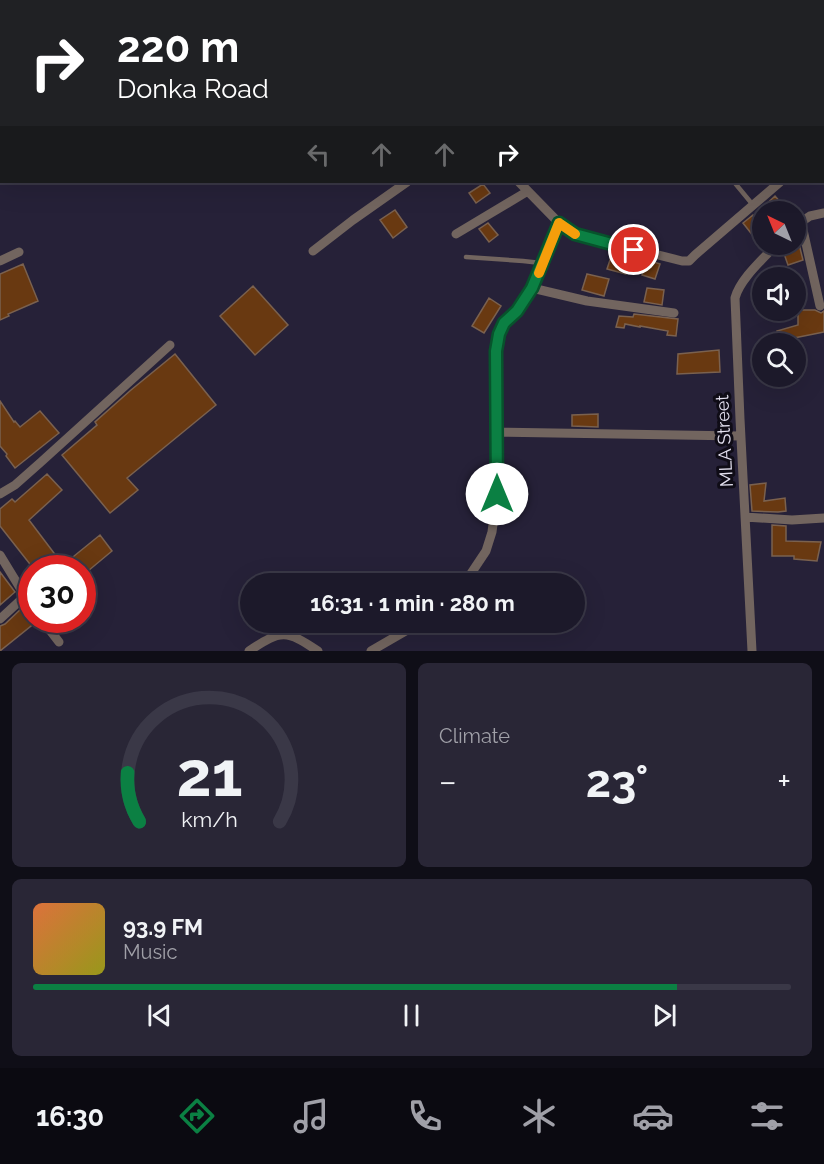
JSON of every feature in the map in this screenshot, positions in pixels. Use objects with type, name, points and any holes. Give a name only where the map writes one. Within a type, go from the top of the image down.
[{"type":"street","points":[[314,251],[406,183]]},
{"type":"street","points":[[520,183],[559,223],[575,234],[682,261],[689,261],[752,206]]},
{"type":"street","points":[[758,201],[779,183]]},
{"type":"street","points":[[456,234],[528,191]]},
{"type":"street","points":[[806,219],[824,213]]},
{"type":"street","points":[[471,573],[486,551],[492,532],[497,494],[496,351],[499,334],[506,320],[517,311],[532,288],[559,223]]},
{"type":"street","points":[[0,261],[19,252]]},
{"type":"street","points":[[806,254],[820,306]]},
{"type":"street","name":"MLA Street","points":[[752,651],[735,298],[744,281],[767,255]]},
{"type":"street","points":[[532,288],[587,301],[674,313]]},
{"type":"street","points":[[0,494],[15,485],[170,345]]},
{"type":"street","points":[[497,432],[740,436]]},
{"type":"street","points":[[745,517],[792,520],[824,518]]},
{"type":"street","points":[[0,555],[18,585]]},
{"type":"street","points":[[0,619],[18,602]]},
{"type":"street","points":[[52,633],[59,642]]},
{"type":"street","points":[[371,651],[403,633]]},
{"type":"street","points":[[249,651],[280,634],[299,639],[318,651]]},
{"type":"lane","points":[[735,183],[752,204]]},
{"type":"lane","points":[[466,257],[543,264]]},
{"type":"building","points":[[483,184],[490,193],[476,203],[469,193]]},
{"type":"building","points":[[775,196],[779,201],[770,201]]},
{"type":"building","points":[[395,210],[407,227],[393,238],[380,220]]},
{"type":"building","points":[[752,216],[752,234],[743,223]]},
{"type":"building","points":[[488,223],[498,235],[489,242],[479,229]]},
{"type":"building","points":[[613,251],[631,255],[626,274],[607,269]]},
{"type":"building","points":[[784,255],[802,255],[803,260],[788,265]]},
{"type":"building","points":[[648,260],[660,264],[655,279],[642,275]]},
{"type":"building","points":[[23,264],[38,301],[0,320],[0,274]]},
{"type":"building","points":[[587,274],[609,279],[604,296],[582,290]]},
{"type":"building","points":[[253,286],[288,325],[255,355],[220,316]]},
{"type":"building","points":[[647,288],[664,290],[662,305],[644,302]]},
{"type":"building","points":[[489,298],[501,306],[484,333],[472,326]]},
{"type":"building","points":[[806,310],[821,313],[824,311],[824,332],[806,336],[806,333],[778,333],[777,331],[798,325],[798,321],[806,321]]},
{"type":"building","points":[[634,314],[678,319],[676,336],[667,335],[668,331],[640,326],[625,324],[624,328],[616,327],[619,316],[633,317]]},
{"type":"building","points":[[719,350],[720,372],[677,374],[678,354]]},
{"type":"building","points":[[175,354],[216,405],[127,478],[138,490],[110,513],[62,455],[97,425],[95,422]]},
{"type":"building","points":[[0,401],[20,427],[40,411],[59,433],[15,468],[0,446]]},
{"type":"building","points":[[598,414],[598,427],[572,426],[572,415]]},
{"type":"building","points":[[47,474],[62,490],[29,520],[55,555],[23,555],[0,526],[0,509],[12,499],[15,502]]},
{"type":"building","points":[[766,483],[764,501],[785,498],[786,511],[752,511],[750,485]]},
{"type":"building","points":[[772,525],[786,526],[786,541],[821,542],[817,561],[794,559],[794,556],[772,556]]},
{"type":"building","points":[[100,535],[112,551],[96,564],[96,555],[75,555]]},
{"type":"building","points":[[0,572],[15,592],[0,605]]},
{"type":"building","points":[[18,612],[18,633],[22,633],[0,651],[0,626]]},
{"type":"slow traffic","points":[[539,273],[559,223],[575,234]]},
{"type":"route","points":[[497,494],[496,351],[499,334],[506,320],[517,311],[537,279],[559,223],[575,234],[634,250]]}]
